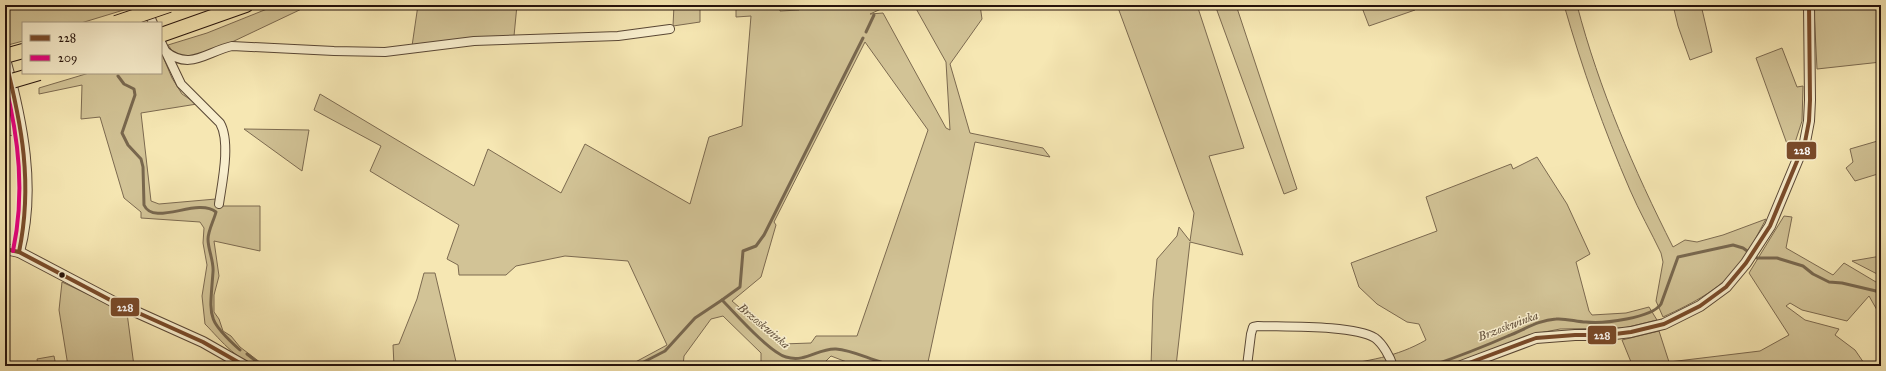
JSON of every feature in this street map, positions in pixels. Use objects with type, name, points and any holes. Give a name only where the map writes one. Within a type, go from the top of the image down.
[{"type":"highway","points":[[119,22],[169,5]]},
{"type":"highway","points":[[162,35],[246,5]]},
{"type":"highway","points":[[5,58],[22,51]]},
{"type":"highway","points":[[5,83],[36,74]]},
{"type":"street","points":[[145,5],[153,22]]},
{"type":"street","points":[[1461,366],[1536,338],[1575,335],[1607,335],[1631,332],[1664,324],[1700,306],[1726,287],[1759,245],[1779,207],[1806,135],[1809,121],[1811,89],[1809,5]]},
{"type":"street","points":[[165,51],[174,58],[180,60],[189,60],[232,46],[384,52],[474,41],[618,36],[670,29]]},
{"type":"street","points":[[162,44],[181,84],[220,123],[225,131],[224,166],[219,204]]},
{"type":"street","points":[[5,58],[16,100],[25,152],[27,217],[19,252]]},
{"type":"street","points":[[5,248],[19,252],[114,302],[203,342],[245,366]]},
{"type":"street","points":[[1247,366],[1250,334],[1253,327],[1258,326],[1340,330],[1367,334],[1376,339],[1390,357],[1393,366]]},
{"type":"shaded area","points":[[5,5],[130,5],[127,9],[84,22],[22,22],[22,41],[8,45],[5,36]]},
{"type":"shaded area","points":[[277,5],[310,5],[232,42],[195,57],[176,56],[168,45],[207,33]]},
{"type":"shaded area","points":[[418,5],[517,5],[514,36],[412,46]]},
{"type":"shaded area","points":[[674,5],[700,5],[700,22],[673,26]]},
{"type":"shaded area","points":[[736,5],[779,5],[780,11],[799,10],[805,5],[890,5],[870,14],[883,13],[946,128],[950,130],[946,62],[914,5],[980,5],[982,19],[950,64],[970,133],[1043,148],[1050,157],[975,142],[928,362],[938,366],[857,366],[831,356],[821,366],[761,366],[761,353],[723,316],[711,319],[684,356],[683,366],[628,366],[667,345],[628,261],[565,256],[516,266],[506,275],[459,275],[458,265],[447,259],[459,225],[370,171],[381,146],[314,110],[320,94],[474,186],[488,149],[561,193],[585,144],[690,204],[709,137],[742,126],[751,16],[736,17]],"holes":[[[865,42],[928,130],[857,336],[816,336],[811,343],[782,344],[732,301],[761,277],[776,225],[774,222]]]},
{"type":"shaded area","points":[[1117,5],[1197,5],[1244,148],[1209,156],[1243,255],[1190,242],[1176,366],[1151,366],[1153,300],[1157,259],[1177,236],[1179,227],[1190,241],[1194,213]]},
{"type":"shaded area","points":[[1215,5],[1236,5],[1297,189],[1284,194]]},
{"type":"shaded area","points":[[1361,5],[1414,5],[1415,10],[1369,26]]},
{"type":"shaded area","points":[[1564,5],[1577,5],[1596,67],[1619,129],[1631,159],[1673,247],[1685,240],[1697,242],[1723,235],[1766,219],[1743,260],[1727,279],[1707,294],[1663,317],[1656,301],[1663,262],[1661,253],[1620,167],[1602,122],[1578,52]]},
{"type":"shaded area","points":[[1673,5],[1701,5],[1712,52],[1690,60],[1678,26]]},
{"type":"shaded area","points":[[1826,5],[1881,5],[1881,62],[1817,69],[1814,9]]},
{"type":"shaded area","points":[[1782,48],[1797,87],[1803,86],[1802,121],[1791,155],[1756,58]]},
{"type":"shaded area","points":[[162,54],[172,78],[182,94],[197,104],[141,113],[151,201],[159,204],[216,199],[217,206],[260,206],[260,251],[214,241],[219,276],[214,295],[214,312],[219,319],[223,331],[231,336],[240,347],[265,366],[247,362],[239,357],[205,324],[202,296],[207,265],[203,243],[204,228],[200,222],[141,218],[141,212],[124,198],[100,117],[81,119],[82,85],[39,94],[39,88],[86,74],[162,74]]},
{"type":"shaded area","points":[[8,97],[16,136],[5,135],[5,98]]},
{"type":"shaded area","points":[[244,129],[309,130],[302,171]]},
{"type":"shaded area","points":[[1881,140],[1881,173],[1855,181],[1846,168],[1853,162],[1850,149]]},
{"type":"shaded area","points":[[1537,157],[1567,204],[1590,254],[1576,262],[1589,311],[1592,315],[1626,313],[1649,307],[1657,320],[1624,328],[1560,329],[1529,335],[1451,366],[1334,366],[1370,360],[1404,351],[1426,340],[1419,324],[1407,322],[1377,304],[1359,287],[1351,263],[1437,231],[1426,197],[1511,164],[1513,169]]},
{"type":"shaded area","points":[[1784,216],[1792,217],[1786,248],[1833,275],[1844,263],[1881,285],[1881,317],[1869,296],[1847,321],[1802,310],[1790,303],[1786,306],[1805,320],[1839,329],[1835,335],[1855,350],[1866,366],[1625,366],[1631,362],[1622,340],[1659,331],[1669,362],[1760,351],[1789,335],[1749,273]]},
{"type":"shaded area","points":[[1881,256],[1881,276],[1852,261]]},
{"type":"shaded area","points":[[424,273],[435,273],[457,366],[394,366],[393,345],[399,344],[417,299]]},
{"type":"shaded area","points":[[62,282],[127,313],[134,366],[68,366],[59,310]]},
{"type":"shaded area","points":[[54,356],[56,366],[38,366],[37,359]]},
{"type":"waterway","points":[[866,32],[874,15]]},
{"type":"waterway","points":[[722,300],[740,287],[743,251],[756,246],[764,235],[863,38]]},
{"type":"waterway","name":"Brzoskwinka","points":[[118,76],[124,84],[134,89],[135,95],[122,133],[128,145],[141,159],[143,167],[144,205],[149,211],[157,213],[198,208],[208,208],[216,212],[208,239],[213,268],[211,298],[212,316],[221,331],[240,350]]},
{"type":"waterway","name":"Brzoskwinka","points":[[1431,366],[1480,348],[1543,321],[1560,319],[1583,322],[1604,322],[1626,319],[1648,313],[1656,309],[1661,304],[1678,257],[1733,245],[1743,248],[1757,258],[1777,258],[1803,266],[1813,274],[1829,282],[1842,283],[1876,291],[1881,295]]},
{"type":"waterway","name":"Brzoskwinka","points":[[636,366],[665,351],[695,318],[722,300],[762,340],[779,354],[786,357],[800,358],[830,349],[836,349],[853,352],[881,362]]},
{"type":"waterway","name":"Brzoskwinka","points":[[247,354],[262,366]]},
{"type":"waterway","name":"Brzoskwinka","points":[[887,364],[893,366]]},
{"type":"transit line","name":"228","points":[[1461,366],[1536,338],[1575,335],[1607,335],[1631,332],[1664,324],[1700,306],[1726,287],[1746,263],[1770,226],[1805,142],[1809,121],[1810,100],[1809,5]]},
{"type":"transit line","name":"228","points":[[5,59],[21,131],[24,155],[25,202],[19,252]]},
{"type":"transit line","name":"209","points":[[5,83],[14,125],[19,167],[19,209],[13,251]]},
{"type":"transit line","name":"228","points":[[5,249],[19,252],[114,302],[203,342],[245,366]]}]
